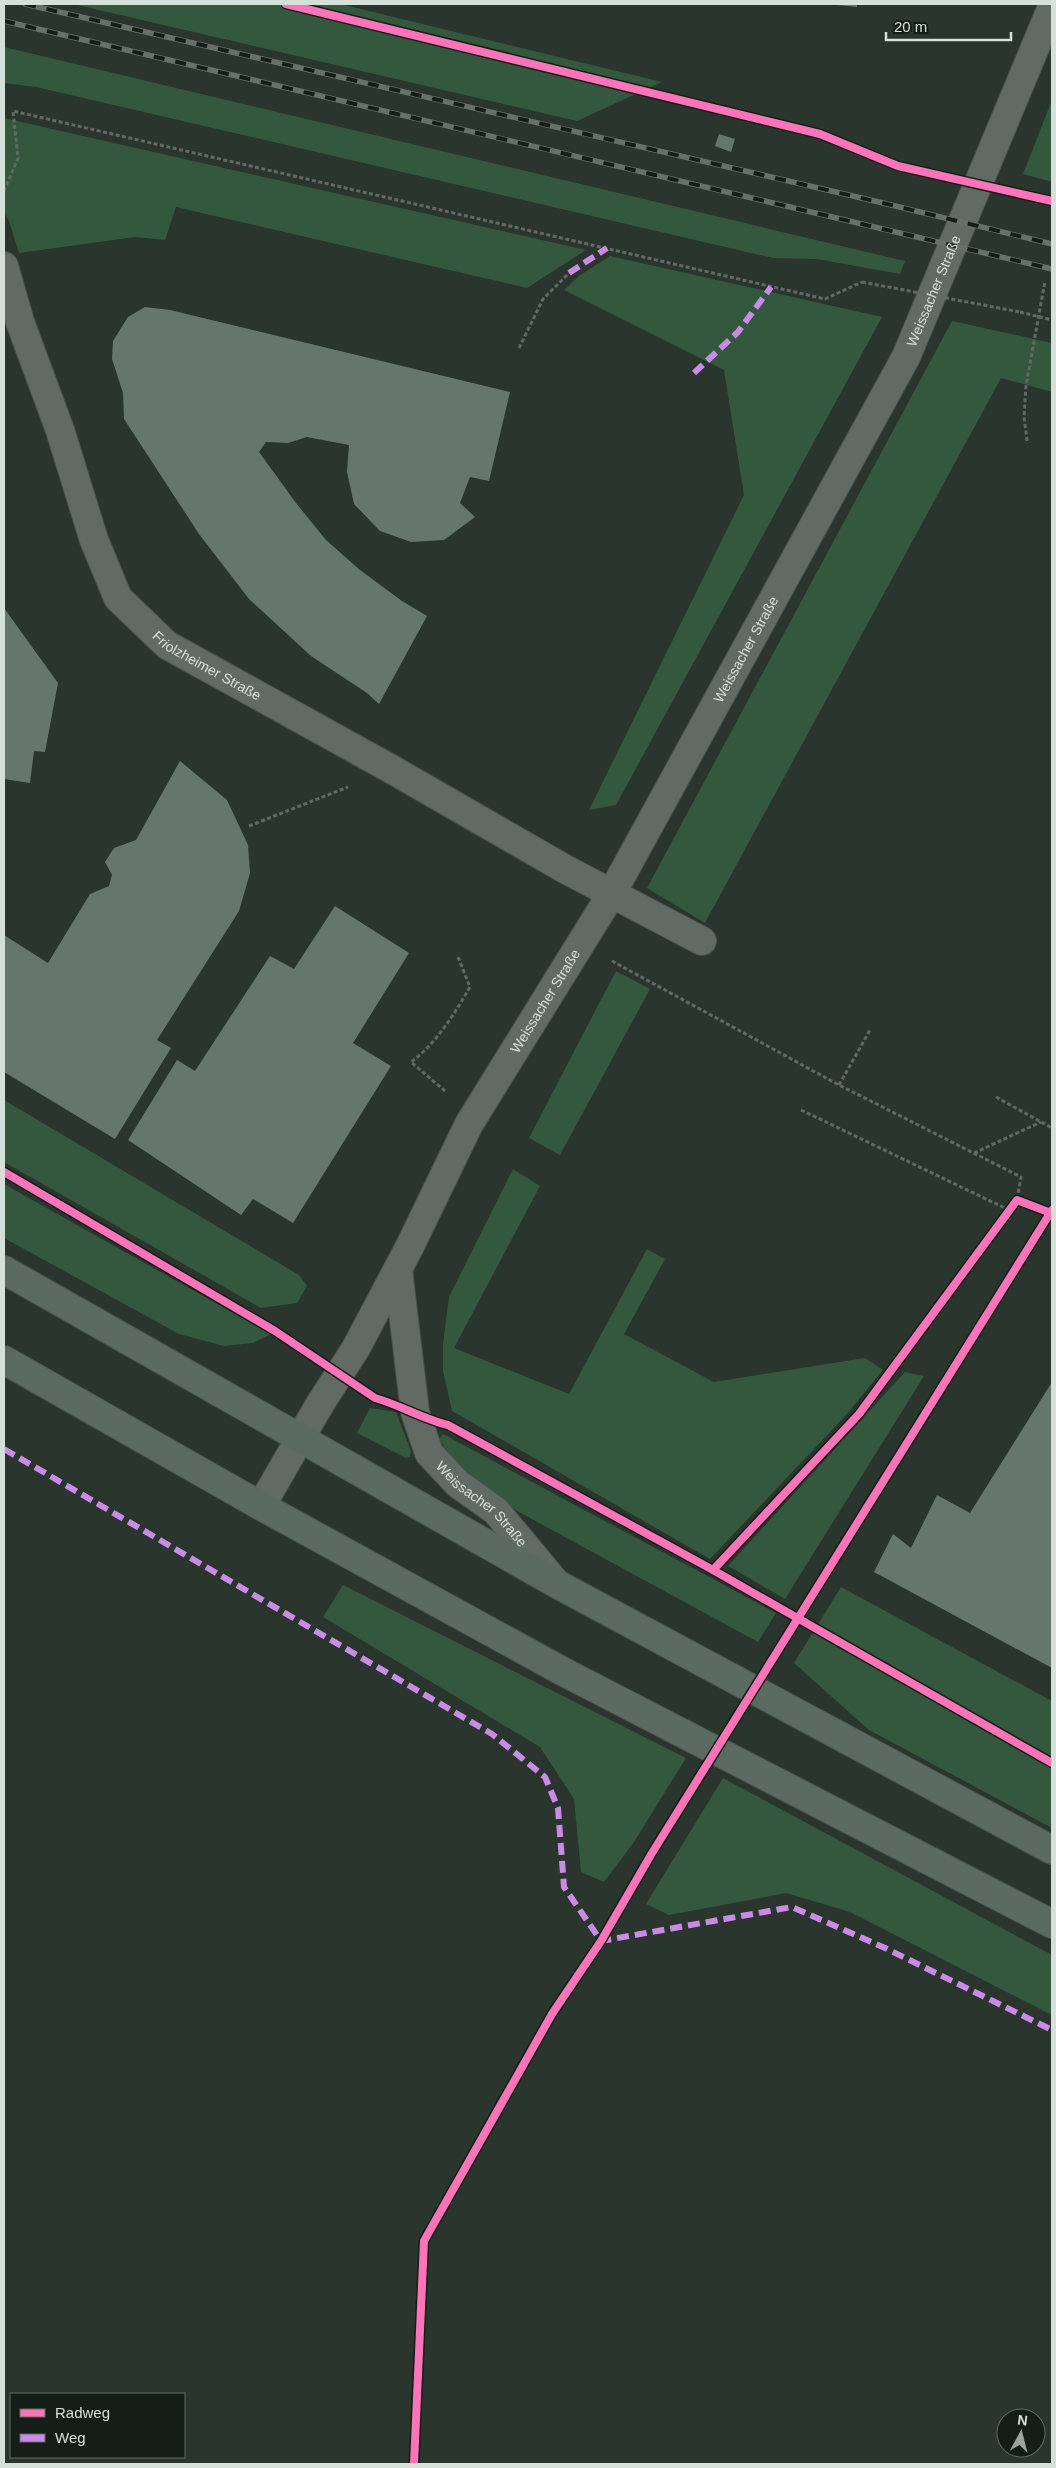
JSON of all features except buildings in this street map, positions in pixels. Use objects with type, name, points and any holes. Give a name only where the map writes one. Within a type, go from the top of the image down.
[{"type":"main road","points":[[4,1270],[557,1584],[1052,1850]]},
{"type":"main road","points":[[4,1360],[261,1506],[562,1671],[1052,1924]]},
{"type":"street","name":"Weissacher Straße","points":[[261,1506],[356,1348],[398,1270],[469,1124],[612,893],[906,357],[1052,7]]},
{"type":"street","name":"Friolzheimer Straße","points":[[4,273],[60,430],[94,540],[118,598],[167,645],[393,770],[565,869],[702,941]]},
{"type":"street","name":"Weissacher Straße","points":[[398,1270],[415,1412],[429,1453],[458,1484],[496,1511],[557,1584]]},
{"type":"path","points":[[4,191],[10,181],[18,158],[13,111],[826,299],[862,282],[1020,312],[1052,320]]},
{"type":"path","points":[[519,348],[543,299],[569,273]]},
{"type":"path","points":[[1027,441],[1024,417],[1026,386],[1045,281]]},
{"type":"path","points":[[248,826],[393,770]]},
{"type":"path","points":[[581,944],[839,1086],[1021,1177],[1017,1200]]},
{"type":"path","points":[[444,1091],[411,1062],[426,1050],[457,1009],[470,987],[458,957]]},
{"type":"path","points":[[839,1086],[870,1030]]},
{"type":"path","points":[[996,1097],[1052,1128]]},
{"type":"path","points":[[800,1110],[1009,1210]]},
{"type":"path","points":[[973,1153],[1016,1132],[1042,1122]]},
{"type":"path","points":[[854,1527],[1052,1212]]},
{"type":"green space","points":[[73,4],[340,4],[662,82],[577,121]]},
{"type":"green space","points":[[4,47],[905,261],[900,274],[817,259],[773,258],[36,87],[4,83]]},
{"type":"green space","points":[[1052,100],[1052,182],[1023,174]]},
{"type":"green space","points":[[4,118],[586,250],[527,288],[176,207],[165,240],[135,237],[19,253],[9,221],[4,213]]},
{"type":"green space","points":[[610,256],[882,317],[616,805],[589,810],[744,495],[724,370],[564,290],[579,276]]},
{"type":"green space","points":[[952,321],[1052,343],[1052,392],[1001,378],[705,923],[647,888]]},
{"type":"green space","points":[[616,971],[650,989],[560,1155],[529,1138]]},
{"type":"green space","points":[[4,1100],[299,1275],[307,1286],[297,1303],[261,1308],[4,1162]]},
{"type":"green space","points":[[513,1169],[540,1186],[454,1348],[569,1394],[647,1249],[665,1259],[624,1334],[714,1382],[865,1358],[883,1370],[846,1415],[710,1559],[452,1411],[443,1371],[443,1344],[449,1297]]},
{"type":"green space","points":[[4,1184],[271,1334],[253,1343],[224,1346],[179,1334],[4,1238]]},
{"type":"green space","points":[[905,1372],[924,1376],[785,1599],[728,1566]]},
{"type":"green space","points":[[370,1408],[396,1412],[411,1451],[410,1457],[406,1458],[357,1433]]},
{"type":"green space","points":[[443,1434],[776,1613],[758,1642],[495,1499],[472,1479],[451,1456],[439,1439]]},
{"type":"green space","points":[[343,1585],[686,1758],[634,1842],[604,1882],[581,1872],[574,1799],[540,1747],[323,1617]]},
{"type":"green space","points":[[841,1587],[1052,1701],[1052,1828],[869,1730],[794,1663]]},
{"type":"green space","points":[[723,1778],[1052,1955],[1052,2015],[850,1912],[786,1893],[669,1915],[646,1904]]},
{"type":"railway","points":[[25,4],[1052,244]]},
{"type":"railway","points":[[4,21],[1052,269]]},
{"type":"marked path","points":[[569,273],[607,248]]},
{"type":"marked path","points":[[694,373],[738,332],[771,287]]},
{"type":"marked path","points":[[4,1449],[492,1734],[545,1777],[558,1808],[564,1887],[601,1941],[792,1907],[885,1948],[1052,2030]]},
{"type":"cycle path","points":[[286,4],[820,134],[898,166],[1052,201]]},
{"type":"cycle path","points":[[4,1172],[275,1331],[375,1398],[448,1425],[713,1570],[1052,1763]]},
{"type":"cycle path","points":[[713,1570],[859,1414],[1017,1200],[1051,1213]]},
{"type":"cycle path","points":[[414,2464],[424,2241],[552,2014],[601,1941],[652,1853],[1052,1210]]}]
